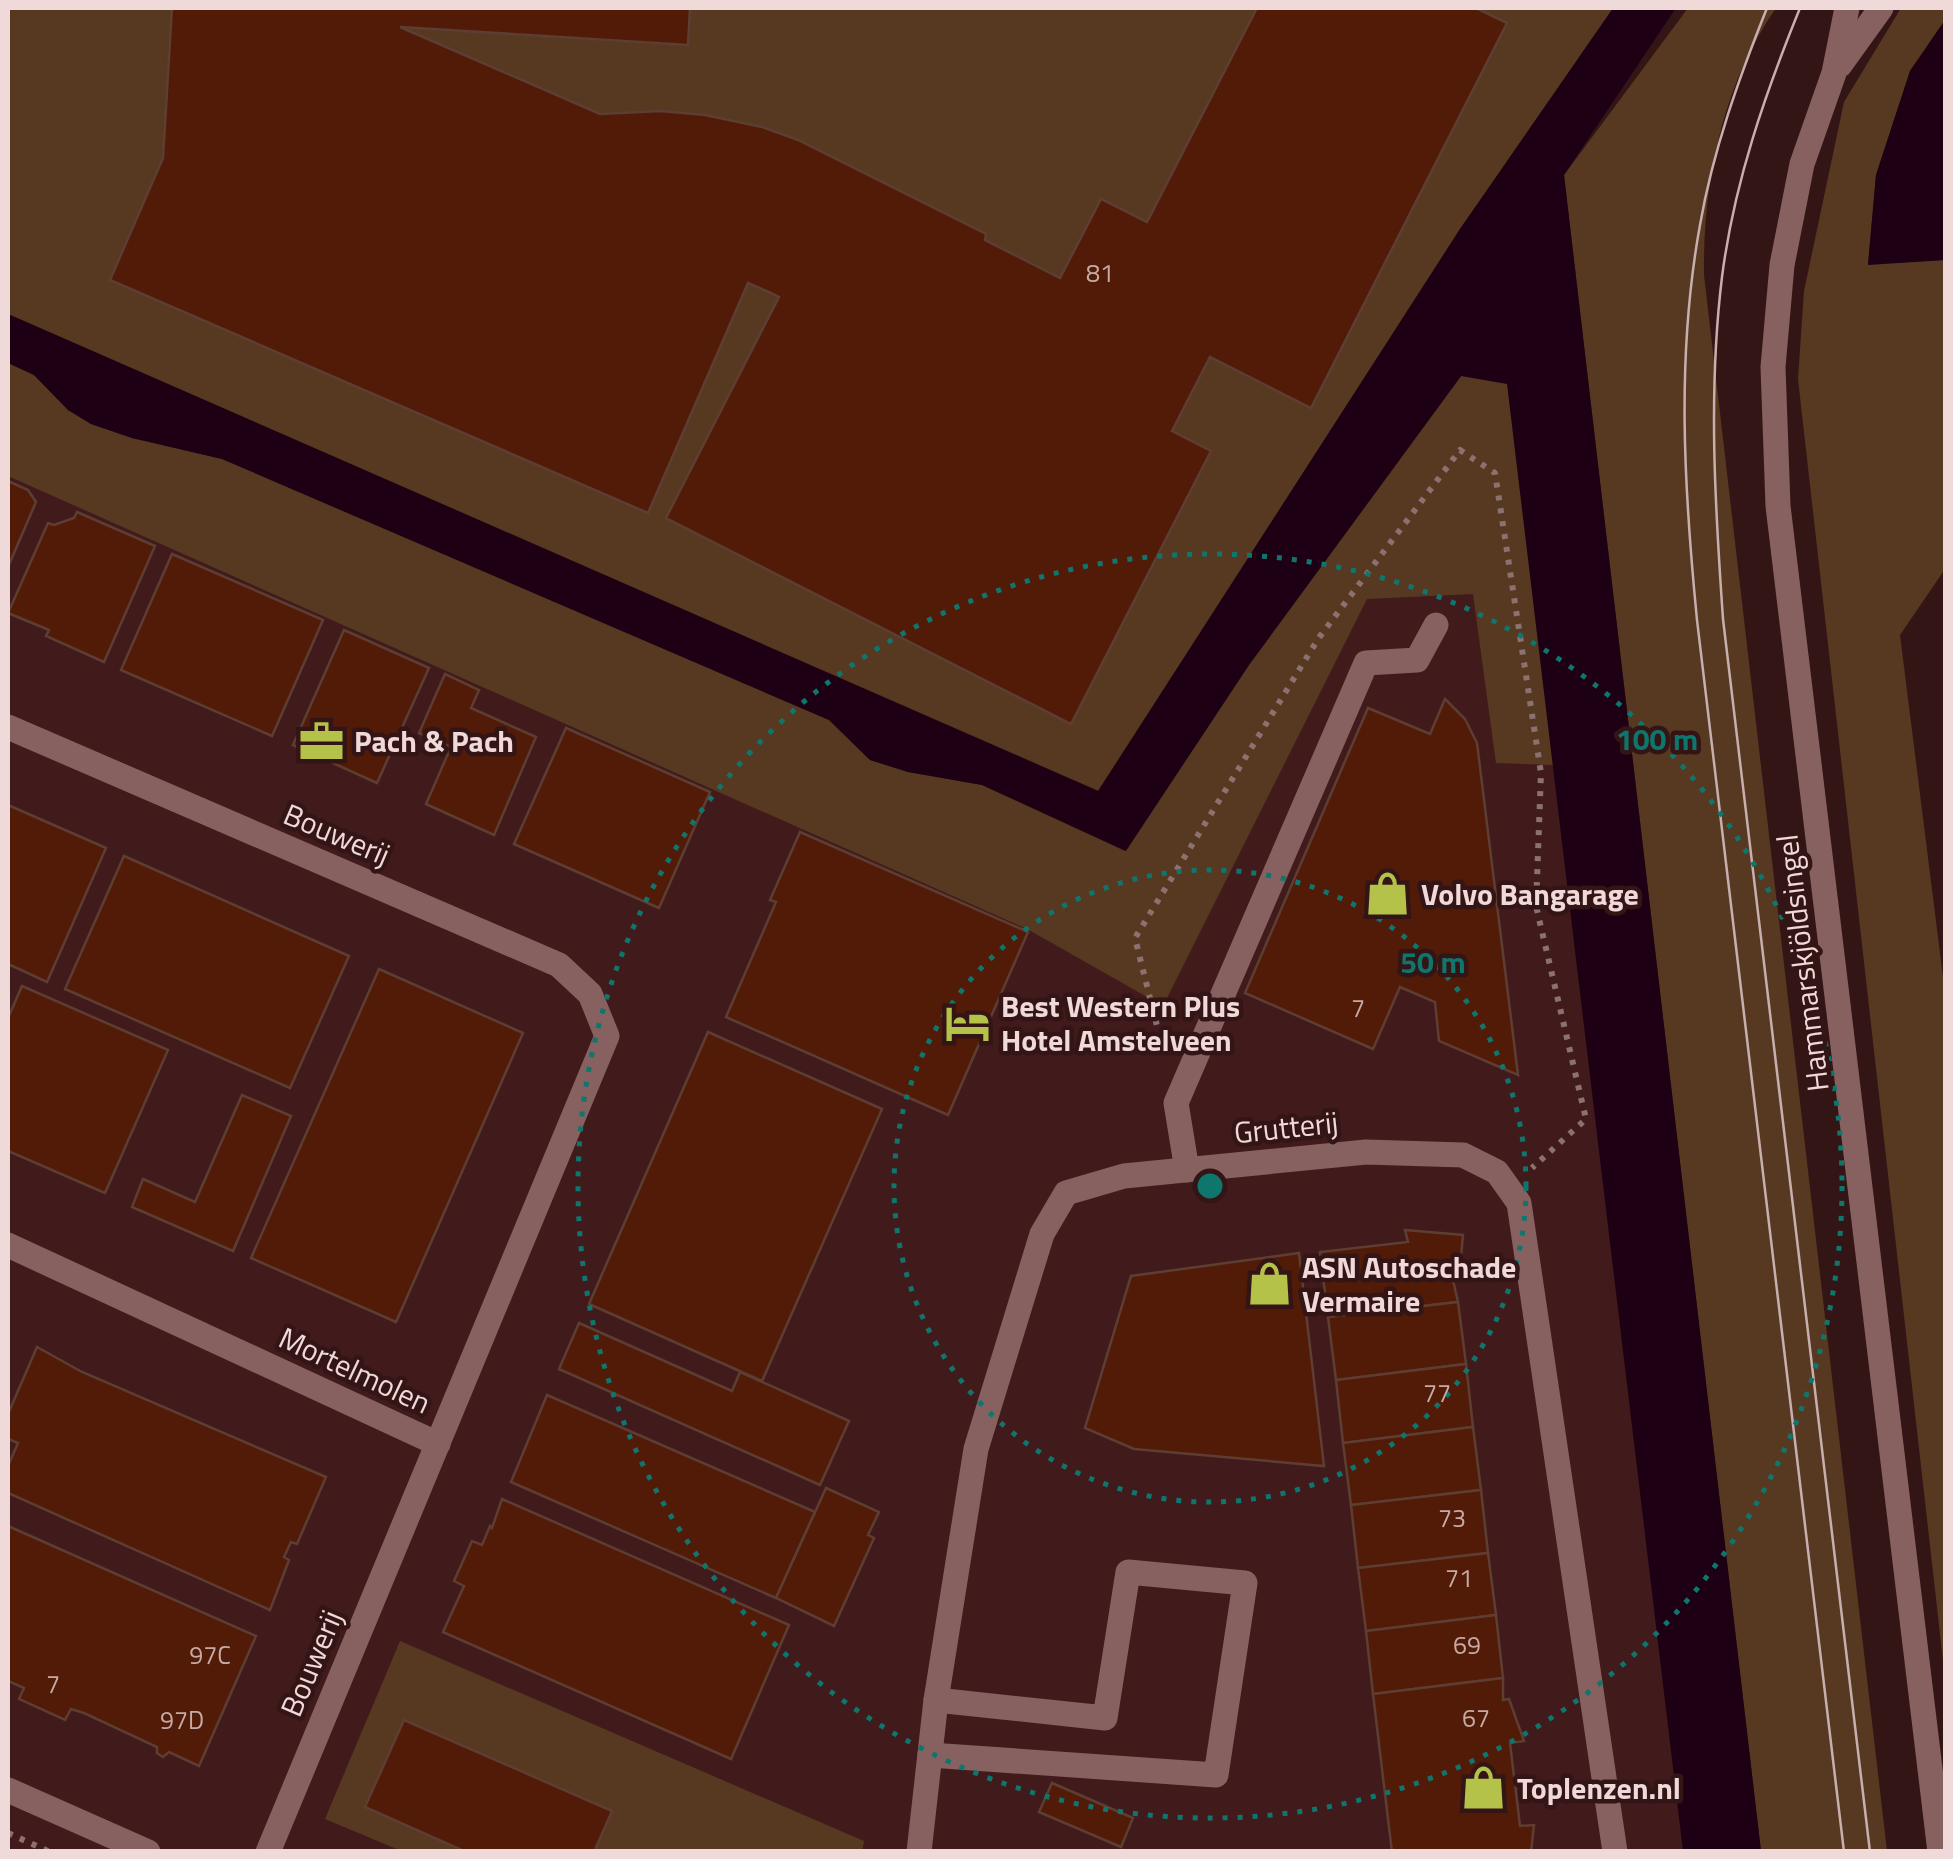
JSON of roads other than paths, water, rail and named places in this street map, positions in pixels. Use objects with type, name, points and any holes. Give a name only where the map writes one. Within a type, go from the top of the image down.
[{"type":"street","name":"Hammarskjöldsingel","points":[[1847,8],[1834,73],[1802,164],[1782,265],[1773,367],[1778,506],[1940,1852]]},
{"type":"street","name":"Hammarskjöldsingel","points":[[1834,73],[1881,8]]},
{"type":"street","points":[[1187,1170],[1176,1104],[1366,663],[1417,660],[1436,625]]},
{"type":"street","name":"Bouwerij","points":[[8,727],[559,965],[590,994],[607,1036]]},
{"type":"street","name":"Mortelmolen","points":[[8,1245],[438,1444],[607,1036]]},
{"type":"street","name":"Grutterij","points":[[919,1852],[936,1700],[976,1449],[1042,1234],[1066,1193],[1124,1176],[1366,1152],[1463,1155],[1497,1172],[1519,1203],[1615,1852]]},
{"type":"street","name":"Bouwerij","points":[[268,1852],[438,1444]]},
{"type":"street","points":[[930,1754],[1216,1775],[1244,1583],[1128,1572],[1105,1718],[936,1700]]},
{"type":"street","points":[[8,1790],[148,1852]]},
{"type":"tram line","points":[[1767,8],[1728,115],[1700,225],[1692,274],[1685,373],[1686,472],[1697,620],[1844,1852]]},
{"type":"tram line","points":[[1800,8],[1752,140],[1727,242],[1715,362],[1715,491],[1723,619],[1870,1852]]},
{"type":"place","name":"Pach & Pach","points":[[321,741]]},
{"type":"place","name":"Volvo Bangarage","points":[[1388,894]]},
{"type":"place","name":"Best Western Plus Hotel Amstelveen","points":[[968,1023]]},
{"type":"place","name":"ASN Autoschade Vermaire","points":[[1269,1284]]},
{"type":"place","name":"Toplenzen.nl","points":[[1484,1788]]}]
